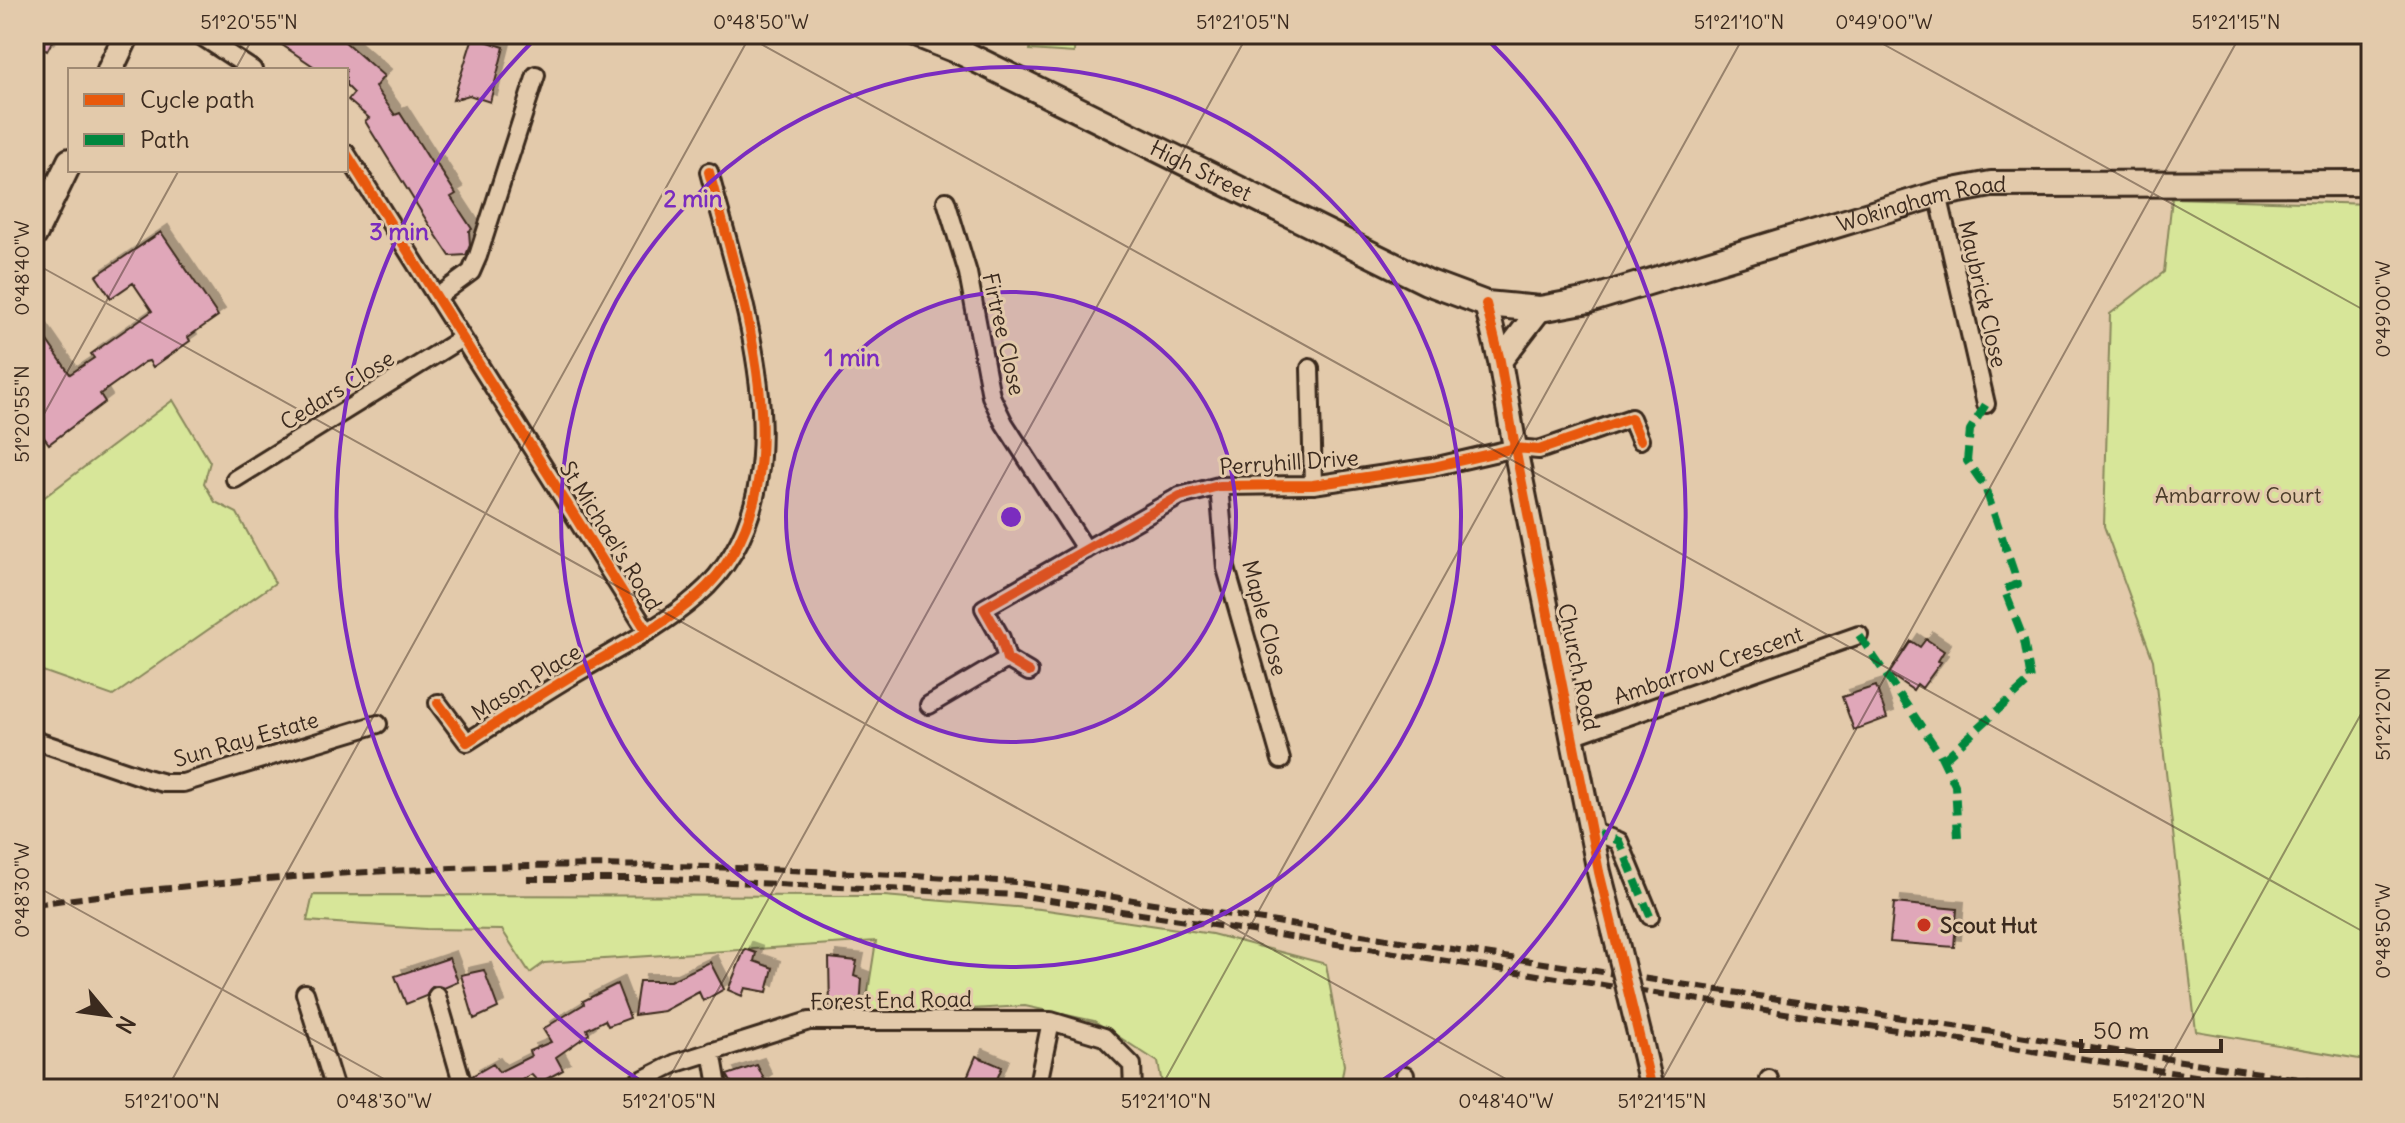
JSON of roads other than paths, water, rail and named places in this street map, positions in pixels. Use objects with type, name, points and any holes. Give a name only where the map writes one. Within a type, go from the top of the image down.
[{"type":"main road","points":[[111,68],[127,34]]},
{"type":"main road","name":"High Street","points":[[916,34],[959,51],[1427,282],[1486,304]]},
{"type":"main road","points":[[34,235],[68,165]]},
{"type":"main road","name":"Wokingham Road","points":[[1486,304],[1540,309],[1589,300],[1938,194],[1991,184],[2371,183]]},
{"type":"street","points":[[198,34],[250,68]]},
{"type":"street","points":[[437,297],[471,272],[536,75]]},
{"type":"street","name":"St Michael's Road","points":[[348,156],[647,631],[697,596],[718,575],[734,554],[749,522],[757,493],[761,442],[760,397],[748,322],[709,172]]},
{"type":"street","name":"Maybrick Close","points":[[1938,194],[1986,404]]},
{"type":"street","name":"Firtree Close","points":[[946,201],[968,273],[991,396],[1004,423],[1086,550]]},
{"type":"street","name":"Church Road","points":[[1486,304],[1500,361],[1591,831],[1652,1089]]},
{"type":"street","points":[[1500,361],[1540,309]]},
{"type":"street","name":"Cedars Close","points":[[235,479],[462,338]]},
{"type":"street","points":[[1310,368],[1313,485]]},
{"type":"street","name":"Perryhill Drive","points":[[1007,659],[1001,638],[984,608],[1180,496],[1219,486],[1313,485],[1433,467],[1515,448],[1539,450],[1631,418],[1640,440]]},
{"type":"street","name":"Maple Close","points":[[1219,486],[1226,568],[1281,760]]},
{"type":"street","name":"Mason Place","points":[[438,703],[467,742],[647,631]]},
{"type":"street","name":"Ambarrow Crescent","points":[[1572,736],[1859,635]]},
{"type":"street","points":[[929,705],[1007,659],[1029,672]]},
{"type":"street","name":"Sun Ray Estate","points":[[34,740],[149,779],[183,783],[378,724]]},
{"type":"street","points":[[1591,831],[1619,841],[1650,916]]},
{"type":"street","points":[[305,993],[335,1089]]},
{"type":"street","points":[[437,996],[464,1089]]},
{"type":"street","name":"Forest End Road","points":[[624,1089],[676,1063],[809,1021],[1051,1021],[1104,1037],[1132,1065],[1133,1089]]},
{"type":"street","points":[[1037,1089],[1051,1021]]},
{"type":"street","points":[[712,1051],[717,1089]]},
{"type":"railway","points":[[34,904],[272,879],[512,866],[715,867],[1016,882],[2364,1089]]},
{"type":"railway","points":[[527,879],[667,879],[1017,895],[2280,1089]]},
{"type":"place","name":"Scout Hut","points":[[1924,925]]},
{"type":"park label","name":"Ambarrow Court","points":[[2238,495]]}]
